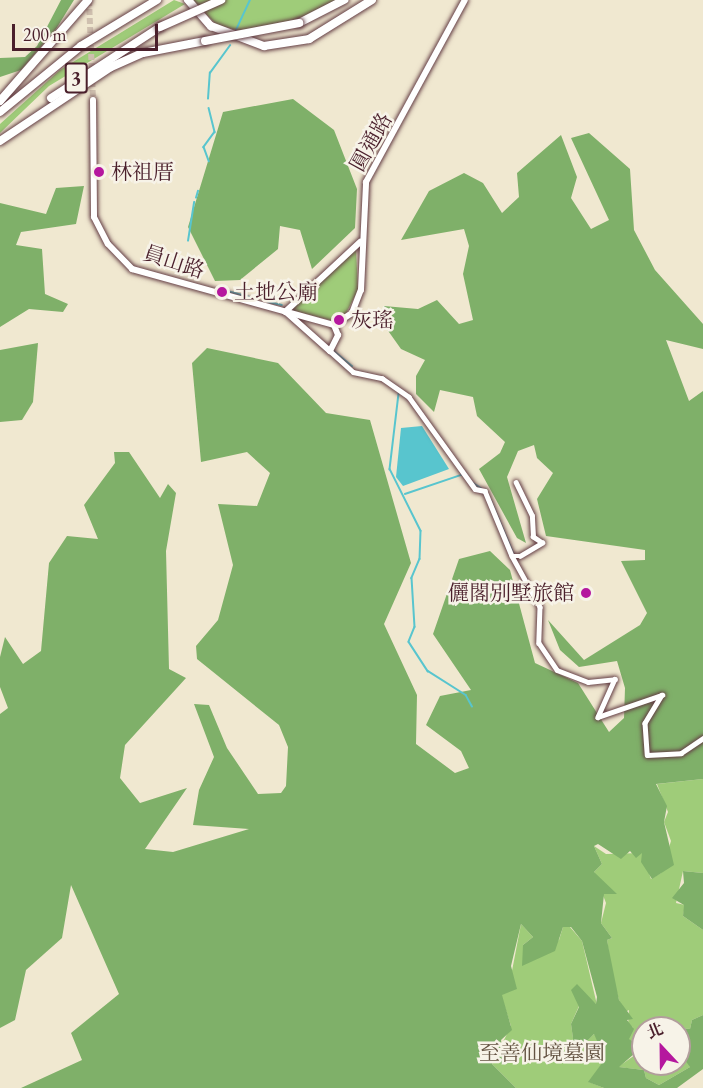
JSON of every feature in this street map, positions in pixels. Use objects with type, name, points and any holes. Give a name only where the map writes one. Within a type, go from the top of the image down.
[{"type":"highway","points":[[77,12],[82,0]]},
{"type":"highway","points":[[0,101],[88,0]]},
{"type":"highway","name":"3","points":[[0,112],[81,46],[157,0]]},
{"type":"highway","points":[[188,0],[211,26],[264,46],[309,39],[372,0]]},
{"type":"highway","name":"3","points":[[0,141],[77,77],[160,27],[221,0]]},
{"type":"highway","points":[[0,141],[111,67],[143,53],[299,23],[344,0]]},
{"type":"street","name":"圓通路","points":[[337,323],[359,299],[360,242],[366,183],[465,0]]},
{"type":"street","name":"員山路","points":[[93,100],[94,217],[108,244],[132,269],[285,312],[331,349],[353,372],[382,378],[409,397],[475,489],[485,491],[512,556],[540,607],[540,643],[557,670],[588,682],[615,679],[598,717],[662,695],[645,723],[647,755],[681,753],[703,738]]},
{"type":"street","points":[[285,312],[360,242]]},
{"type":"street","points":[[285,312],[337,323],[338,335],[331,349]]},
{"type":"street","points":[[512,556],[535,551],[542,543],[533,537],[532,516],[516,483]]},
{"type":"green space","points":[[61,0],[74,0],[56,29],[21,70],[0,77],[0,58],[25,57],[37,46]]},
{"type":"green space","points":[[174,0],[185,4],[49,86],[0,133],[0,124],[60,70]]},
{"type":"green space","points":[[192,0],[339,0],[308,17],[240,31],[217,25]]},
{"type":"green space","points":[[293,99],[334,130],[357,189],[355,228],[312,269],[300,230],[280,226],[278,249],[240,280],[215,281],[188,227],[223,112]]},
{"type":"green space","points":[[589,133],[630,169],[634,230],[655,270],[703,324],[703,349],[666,340],[689,401],[703,391],[703,779],[656,784],[667,806],[664,822],[674,865],[652,879],[641,862],[642,853],[636,858],[630,851],[621,859],[598,844],[594,846],[602,864],[594,872],[617,894],[604,894],[601,923],[612,938],[607,940],[619,1000],[631,1016],[631,1019],[627,1020],[631,1025],[629,1039],[631,1040],[631,1057],[619,1067],[631,1068],[631,1076],[646,1076],[659,1085],[674,1076],[691,1076],[691,1024],[692,1020],[703,1015],[703,1069],[677,1088],[604,1088],[588,1082],[605,1059],[594,1034],[575,1053],[571,1024],[579,1007],[571,990],[577,984],[596,1004],[597,997],[582,941],[571,927],[563,927],[555,951],[522,966],[523,945],[533,937],[521,924],[511,966],[517,989],[502,995],[512,1030],[501,1040],[502,1048],[510,1057],[503,1065],[494,1058],[492,1064],[516,1088],[21,1088],[82,1060],[71,1033],[119,994],[71,885],[62,938],[26,970],[15,1020],[0,1028],[0,714],[8,708],[0,687],[0,657],[5,637],[23,664],[41,651],[49,563],[67,536],[98,539],[84,505],[115,463],[114,452],[129,452],[160,498],[168,484],[176,493],[166,551],[169,669],[186,678],[125,745],[120,778],[140,803],[187,788],[145,849],[173,852],[249,829],[193,825],[199,790],[214,757],[194,704],[209,705],[227,748],[258,794],[281,793],[286,786],[288,747],[279,725],[197,659],[196,646],[218,620],[233,565],[218,504],[257,506],[270,473],[247,452],[201,462],[192,363],[207,348],[278,363],[326,413],[370,420],[411,563],[384,624],[417,695],[416,744],[455,773],[469,768],[461,751],[426,725],[440,696],[471,690],[433,634],[459,559],[490,551],[510,570],[535,663],[578,683],[609,732],[624,718],[625,688],[617,661],[579,667],[560,650],[548,620],[584,660],[640,625],[647,613],[621,561],[645,560],[645,550],[546,536],[537,499],[553,473],[537,458],[534,445],[518,451],[507,477],[526,543],[517,538],[479,469],[500,453],[505,442],[477,416],[473,397],[440,390],[434,412],[416,394],[416,376],[425,360],[401,349],[379,318],[384,306],[418,309],[437,300],[459,324],[473,320],[463,274],[469,246],[464,229],[401,240],[429,191],[464,173],[483,183],[502,213],[519,197],[517,173],[561,135],[577,177],[571,198],[591,229],[609,220],[571,138]]},
{"type":"green space","points":[[84,186],[76,224],[21,232],[16,245],[42,249],[45,294],[68,304],[63,312],[29,309],[0,327],[0,203],[46,214],[56,188]]},
{"type":"green space","points":[[356,249],[358,290],[341,323],[291,310]]},
{"type":"green space","points":[[38,343],[33,402],[22,420],[0,422],[0,350]]},
{"type":"green space","name":"至善仙境墓園","points":[[703,779],[703,873],[683,871],[676,903],[685,905],[683,916],[703,930],[703,1015],[692,1020],[691,1024],[691,1016],[631,1016],[631,1027],[628,1026],[629,1010],[625,1012],[619,1000],[612,975],[607,940],[612,938],[601,923],[606,903],[594,872],[602,864],[594,846],[606,854],[642,853],[651,879],[661,873],[671,841],[664,822],[668,812],[657,784]]},
{"type":"green space","points":[[683,871],[703,873],[703,930],[683,916],[684,905],[672,898],[684,883]]},
{"type":"green space","name":"至善仙境墓園","points":[[521,924],[533,937],[523,945],[523,954],[559,940],[563,927],[570,927],[582,941],[597,1005],[590,999],[579,1006],[571,1024],[575,1052],[594,1034],[599,1037],[605,1060],[589,1082],[604,1088],[516,1088],[492,1064],[511,1026],[501,995],[511,976]]},
{"type":"green space","name":"至善仙境墓園","points":[[631,1058],[631,1068],[618,1067]]},
{"type":"green space","name":"至善仙境墓園","points":[[646,1076],[674,1076],[659,1085]]},
{"type":"water","points":[[422,426],[449,469],[403,486],[396,477],[401,428]]},
{"type":"waterway","points":[[236,30],[250,0]]},
{"type":"waterway","points":[[208,99],[210,73],[230,45]]},
{"type":"waterway","points":[[209,108],[215,132],[204,147],[209,161]]},
{"type":"waterway","points":[[196,198],[198,191]]},
{"type":"waterway","points":[[188,241],[194,202]]},
{"type":"waterway","points":[[220,289],[254,298]]},
{"type":"waterway","points":[[268,302],[282,305]]},
{"type":"waterway","points":[[333,350],[352,366]]},
{"type":"waterway","points":[[399,394],[390,469],[421,531],[420,559],[412,578],[415,627],[409,642],[428,671],[466,695],[472,706]]},
{"type":"waterway","points":[[405,494],[461,475]]},
{"type":"waterway","points":[[472,482],[481,488]]},
{"type":"waterway","points":[[491,500],[514,554]]},
{"type":"tunnel","points":[[89,0],[93,100]]},
{"type":"place","name":"林祖厝","points":[[99,172]]},
{"type":"place","name":"土地公廟","points":[[222,292]]},
{"type":"place","name":"灰瑤","points":[[339,320]]},
{"type":"place","name":"儷閣別墅旅館","points":[[586,593]]}]
